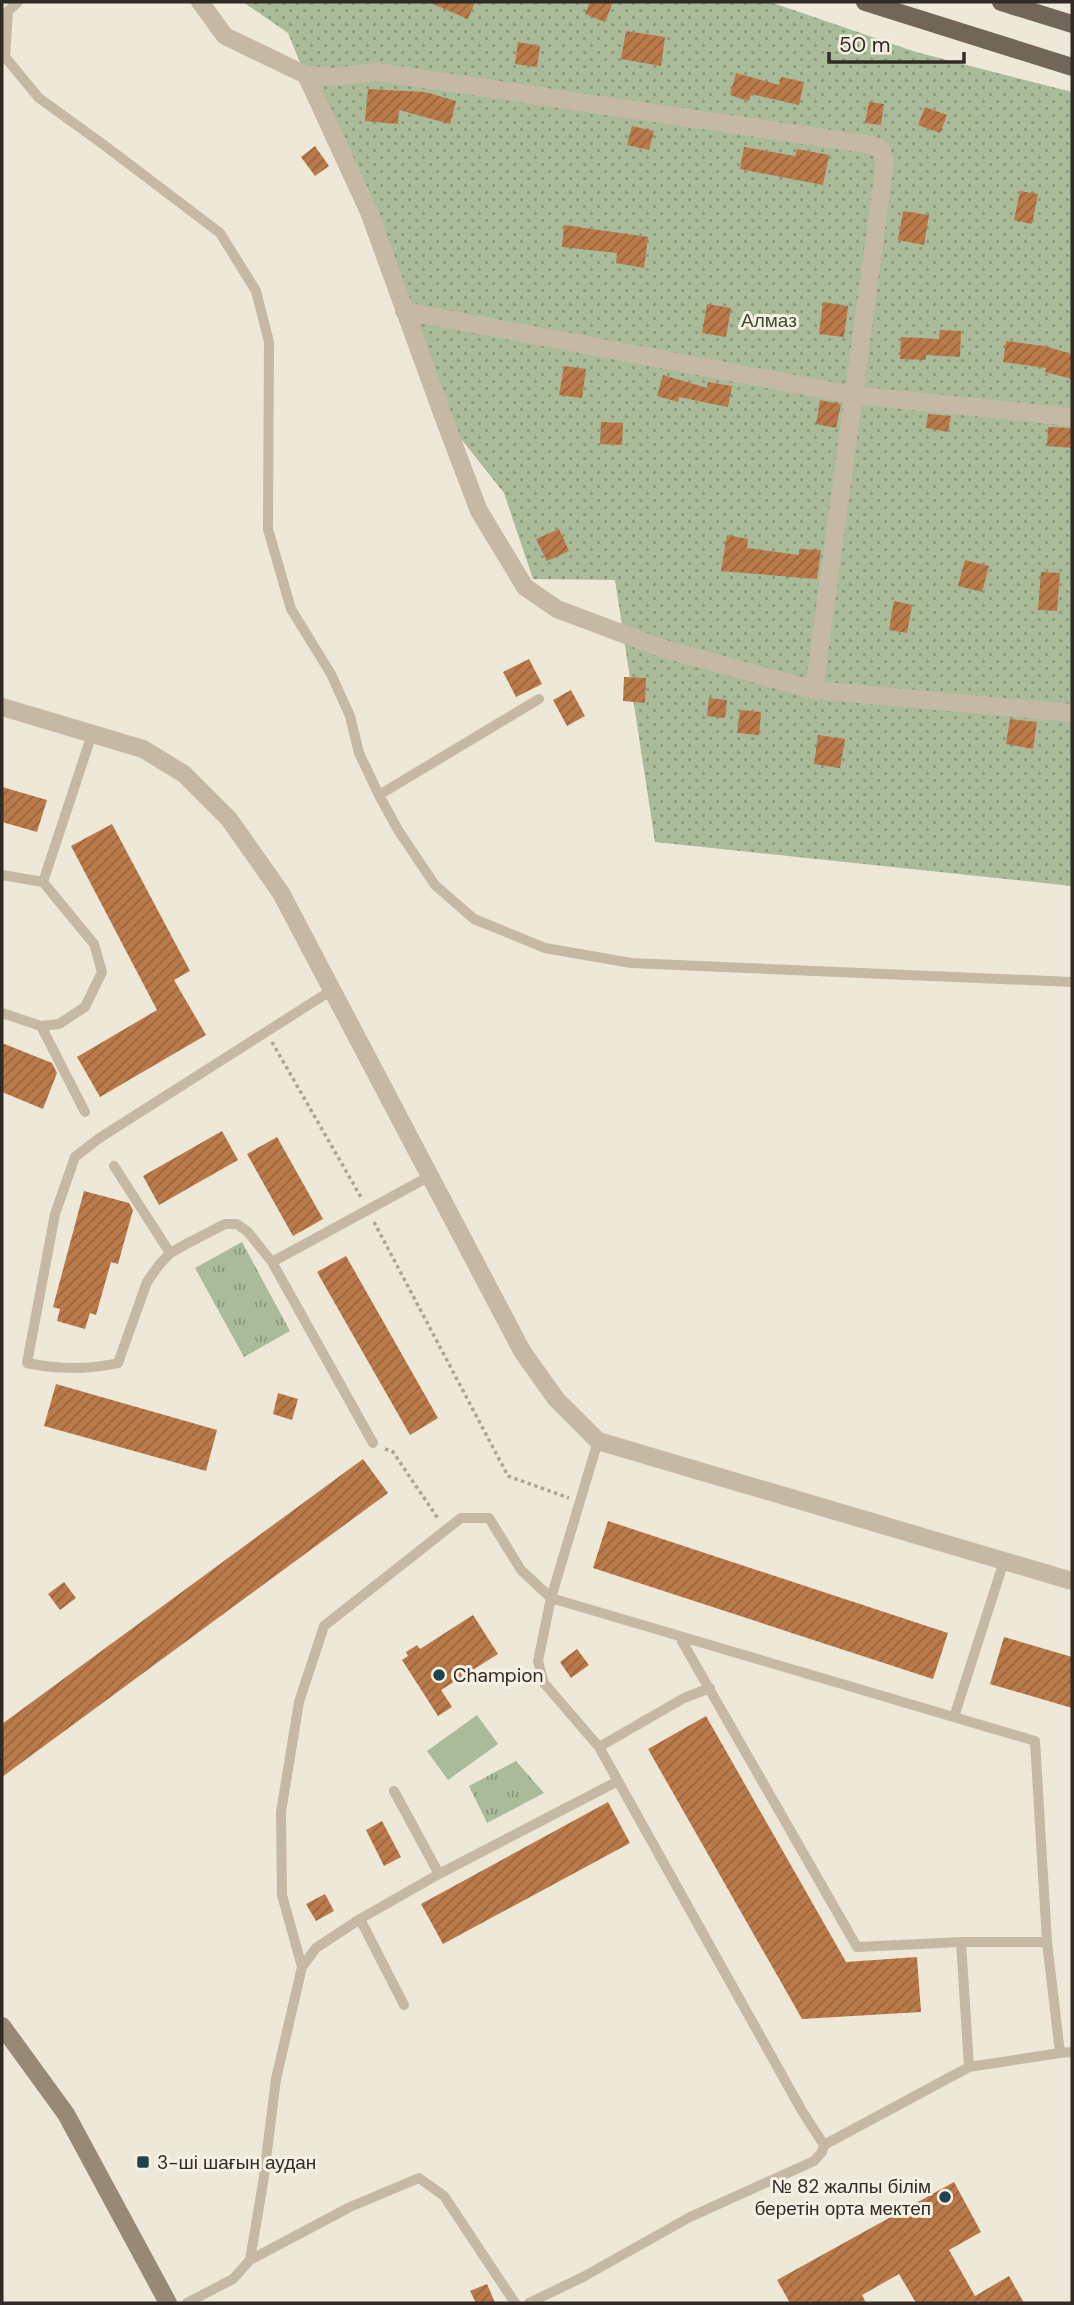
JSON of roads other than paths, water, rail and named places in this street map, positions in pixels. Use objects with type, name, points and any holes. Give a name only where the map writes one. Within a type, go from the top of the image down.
[{"type":"main road","points":[[866,2],[1072,67]]},
{"type":"main road","points":[[1001,2],[1072,24]]},
{"type":"street","points":[[200,2],[225,36],[306,75],[334,76],[377,72],[872,145],[881,149],[885,162],[814,690]]},
{"type":"street","points":[[306,75],[369,212],[479,511],[525,587],[557,609],[661,648],[814,690],[1072,713]]},
{"type":"street","points":[[404,312],[853,395],[1072,417]]},
{"type":"street","points":[[2,707],[143,749],[184,774],[229,819],[281,893],[522,1351],[556,1399],[598,1441],[1072,1581]]},
{"type":"street","points":[[2,2026],[66,2114],[168,2303]]},
{"type":"lane","points":[[19,2],[8,11],[5,57],[39,98],[220,233],[256,290],[269,342],[268,529],[291,609],[331,674],[350,716],[359,753],[379,795],[398,830],[435,885],[474,919],[545,948],[631,963],[1072,982]]},
{"type":"lane","points":[[379,795],[540,699]]},
{"type":"lane","points":[[43,882],[92,734]]},
{"type":"lane","points":[[2,875],[43,882],[93,944],[102,972],[85,1007],[59,1024],[41,1026],[2,1013]]},
{"type":"lane","points":[[332,990],[98,1139],[75,1157],[55,1214],[27,1363],[42,1367],[101,1367],[118,1363],[147,1282],[170,1253],[225,1224],[237,1224],[272,1262],[373,1443]]},
{"type":"lane","points":[[41,1026],[85,1112]]},
{"type":"lane","points":[[114,1166],[170,1253]]},
{"type":"lane","points":[[272,1262],[430,1176]]},
{"type":"lane","points":[[598,1441],[551,1598],[538,1661],[544,1683],[599,1747],[802,2111],[824,2145]]},
{"type":"lane","points":[[302,1967],[282,1895],[281,1812],[299,1702],[324,1626],[461,1518],[489,1518],[521,1570],[551,1598],[1035,1741],[1047,1942],[1060,2053]]},
{"type":"lane","points":[[954,1717],[1004,1561]]},
{"type":"lane","points":[[679,1636],[856,1947],[961,1942],[1047,1942]]},
{"type":"lane","points":[[599,1747],[684,1698],[710,1688]]},
{"type":"lane","points":[[250,2260],[276,2079],[302,1967],[317,1948],[360,1919],[439,1874],[618,1781]]},
{"type":"lane","points":[[394,1791],[439,1874]]},
{"type":"lane","points":[[360,1919],[404,2005]]},
{"type":"lane","points":[[961,1942],[969,2067]]},
{"type":"lane","points":[[528,2303],[583,2277],[691,2217],[814,2161],[824,2145],[969,2067],[1072,2052]]},
{"type":"lane","points":[[187,2303],[233,2279],[250,2260],[350,2207],[419,2178],[444,2196],[515,2303]]},
{"type":"place","name":"Champion","points":[[439,1675]]},
{"type":"place","name":"3-ші шағын аудан","points":[[143,2162]]},
{"type":"place","name":"№ 82 жалпы білім беретін орта мектеп","points":[[945,2197]]},
{"type":"park label","name":"Алмаз","points":[[769,320]]}]
